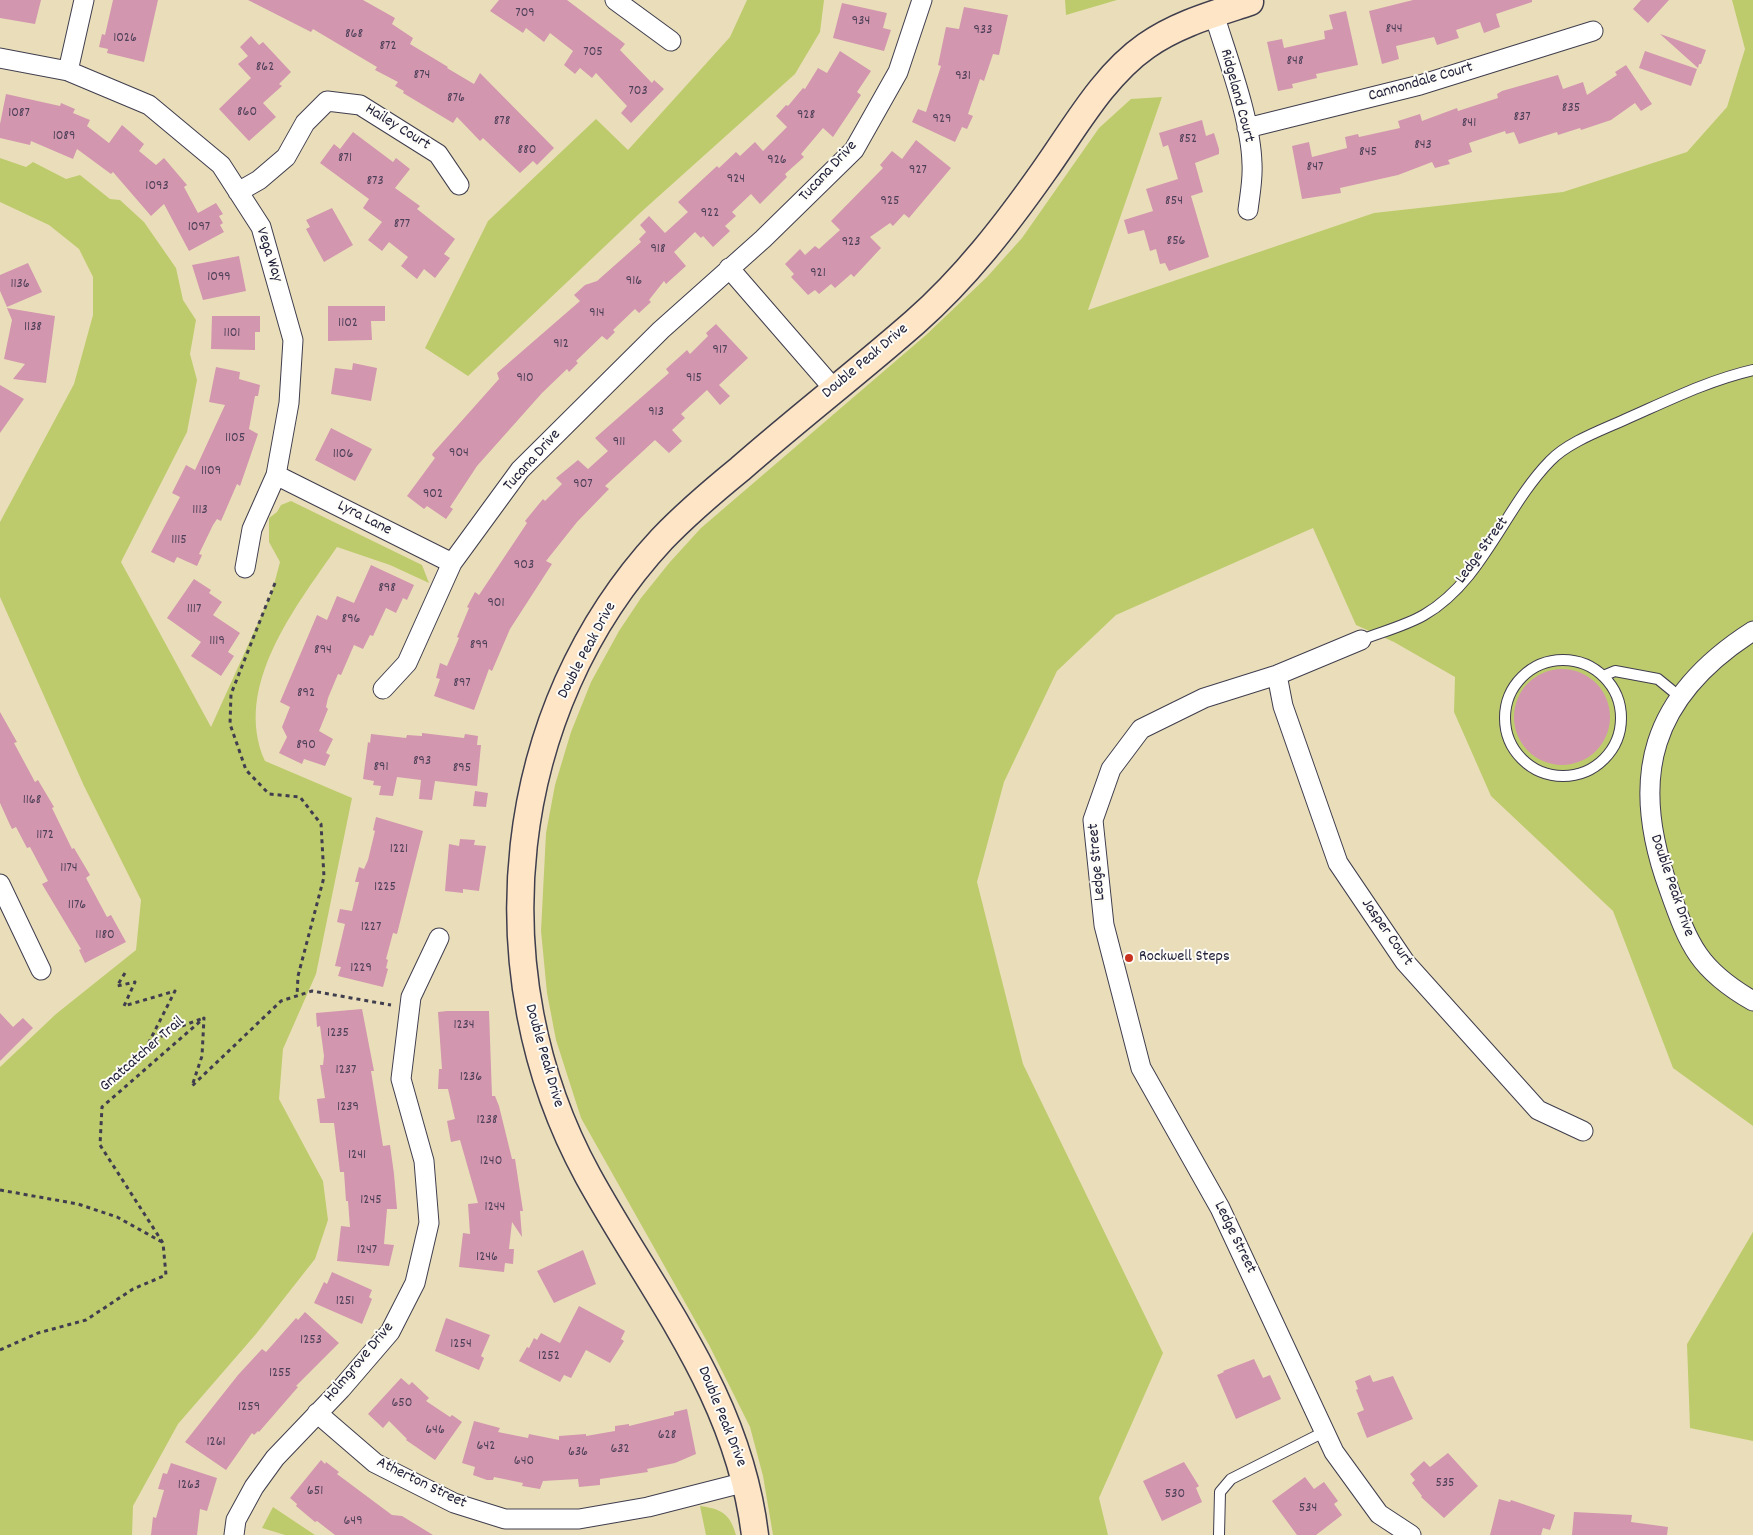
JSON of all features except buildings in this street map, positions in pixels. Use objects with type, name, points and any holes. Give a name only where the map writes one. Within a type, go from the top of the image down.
[{"type":"street","points":[[68,71],[84,0]]},
{"type":"street","points":[[615,0],[671,41]]},
{"type":"street","name":"Tucana Drive","points":[[383,690],[407,663],[452,563],[520,470],[661,330],[763,239],[854,150],[898,72],[922,0]]},
{"type":"street","name":"Double Peak Drive","points":[[755,1535],[746,1482],[730,1432],[705,1374],[688,1341],[588,1176],[556,1104],[538,1051],[526,1000],[521,958],[520,887],[532,795],[550,728],[576,665],[611,603],[649,554],[681,521],[908,328],[958,280],[1001,230],[1102,91],[1133,56],[1177,27],[1253,1]]},
{"type":"street","name":"Ridgeland Court","points":[[1214,14],[1247,128],[1252,162],[1252,184],[1248,210]]},
{"type":"street","name":"Cannondale Court","points":[[1247,128],[1420,85],[1593,31]]},
{"type":"street","name":"Vega Way","points":[[0,58],[68,71],[149,105],[221,165],[261,227],[293,340],[289,403],[276,475],[252,529],[245,568]]},
{"type":"street","name":"Hailey Court","points":[[238,192],[260,180],[286,157],[305,123],[327,101],[360,104],[438,154],[459,185]]},
{"type":"street","points":[[729,268],[834,389]]},
{"type":"street","name":"Lyra Lane","points":[[276,475],[452,563]]},
{"type":"street","name":"Double Peak Drive","points":[[1753,631],[1712,660],[1680,697],[1662,730],[1652,761],[1648,794],[1652,835],[1665,880],[1689,941],[1714,974],[1753,1001]]},
{"type":"street","name":"Ledge Street","points":[[1361,640],[1278,674],[1204,698],[1141,729],[1111,769],[1093,820],[1104,925],[1141,1068],[1220,1208],[1334,1452],[1379,1514],[1411,1535]]},
{"type":"street","name":"Jasper Court","points":[[1278,674],[1283,706],[1338,863],[1405,962],[1538,1110],[1583,1131]]},
{"type":"street","points":[[0,884],[41,970]]},
{"type":"street","name":"Holmgrove Drive","points":[[234,1535],[236,1520],[254,1487],[275,1458],[390,1332],[415,1283],[429,1223],[424,1161],[401,1079],[411,997],[439,938]]},
{"type":"street","name":"Atherton Street","points":[[317,1413],[375,1463],[454,1503],[505,1519],[579,1520],[648,1507],[746,1482]]},
{"type":"lane","name":"Ledge Street","points":[[1361,640],[1424,616],[1453,593],[1475,568],[1525,492],[1551,460],[1585,438],[1663,403],[1735,374],[1753,370]]},
{"type":"lane","points":[[1570,660],[1588,666],[1603,676],[1615,692],[1621,711],[1620,731],[1612,749],[1599,764],[1581,773],[1561,776],[1542,772],[1525,761],[1513,747],[1506,730],[1505,712],[1510,694],[1520,678],[1534,667],[1552,661],[1570,660]]},
{"type":"lane","points":[[1603,676],[1615,672],[1658,679],[1680,697]]},
{"type":"lane","points":[[1219,1535],[1220,1492],[1231,1479],[1324,1432]]},
{"type":"path","points":[[275,583],[232,694],[230,724],[246,770],[269,794],[300,797],[321,824],[324,877],[298,976],[297,996]]},
{"type":"path","points":[[125,973],[117,986],[136,982],[124,1006],[174,991],[145,1050],[168,1031],[204,1018]]},
{"type":"path","name":"Gnatcatcher Trail","points":[[204,1018],[202,1056],[192,1086],[281,1001],[312,991],[391,1005]]},
{"type":"path","name":"Gnatcatcher Trail","points":[[0,1350],[38,1333],[86,1320],[133,1289],[166,1275],[163,1243],[100,1144],[102,1107],[204,1018]]},
{"type":"path","points":[[0,1190],[78,1204],[117,1217],[163,1243]]},
{"type":"green space","points":[[747,0],[824,0],[820,32],[795,74],[640,213],[468,376],[425,348],[488,221],[596,119],[628,150],[730,37]]},
{"type":"green space","points":[[1065,0],[1117,0],[1066,15]]},
{"type":"green space","points":[[1732,0],[1753,0],[1753,1126],[1673,1068],[1613,911],[1491,796],[1454,712],[1455,677],[1394,642],[1356,625],[1313,528],[1116,615],[1057,671],[1004,782],[977,882],[1023,1064],[1163,1353],[1099,1498],[1108,1535],[773,1535],[763,1476],[750,1427],[709,1345],[581,1118],[556,1040],[547,993],[541,931],[546,833],[555,785],[571,732],[591,682],[619,631],[641,598],[701,528],[926,335],[987,277],[1022,238],[1099,128],[1131,99],[1162,97],[1088,310],[1374,213],[1563,192],[1687,152],[1727,107],[1745,49]]},
{"type":"green space","points":[[0,158],[26,167],[33,162],[66,179],[80,175],[110,199],[120,200],[144,222],[176,268],[183,300],[196,320],[190,354],[197,380],[187,432],[121,562],[211,727],[272,592],[280,562],[269,542],[269,518],[277,512],[281,505],[291,501],[422,565],[429,583],[390,565],[337,547],[288,621],[273,648],[262,676],[257,704],[257,733],[265,761],[352,798],[316,974],[283,1049],[279,1099],[323,1181],[328,1220],[315,1259],[256,1334],[178,1424],[133,1506],[132,1535],[0,1535],[0,1067],[56,1014],[136,950],[141,900],[84,786],[0,597],[0,522],[74,384],[93,315],[93,277],[79,249],[49,225],[0,202]]},
{"type":"green space","points":[[1753,1232],[1753,1441],[1690,1428],[1687,1344]]},
{"type":"green space","points":[[700,1506],[714,1509],[728,1517],[736,1535],[706,1535]]},
{"type":"green space","points":[[273,1507],[315,1535],[285,1535],[262,1528]]},
{"type":"place","name":"Rockwell Steps","points":[[1129,958]]}]
